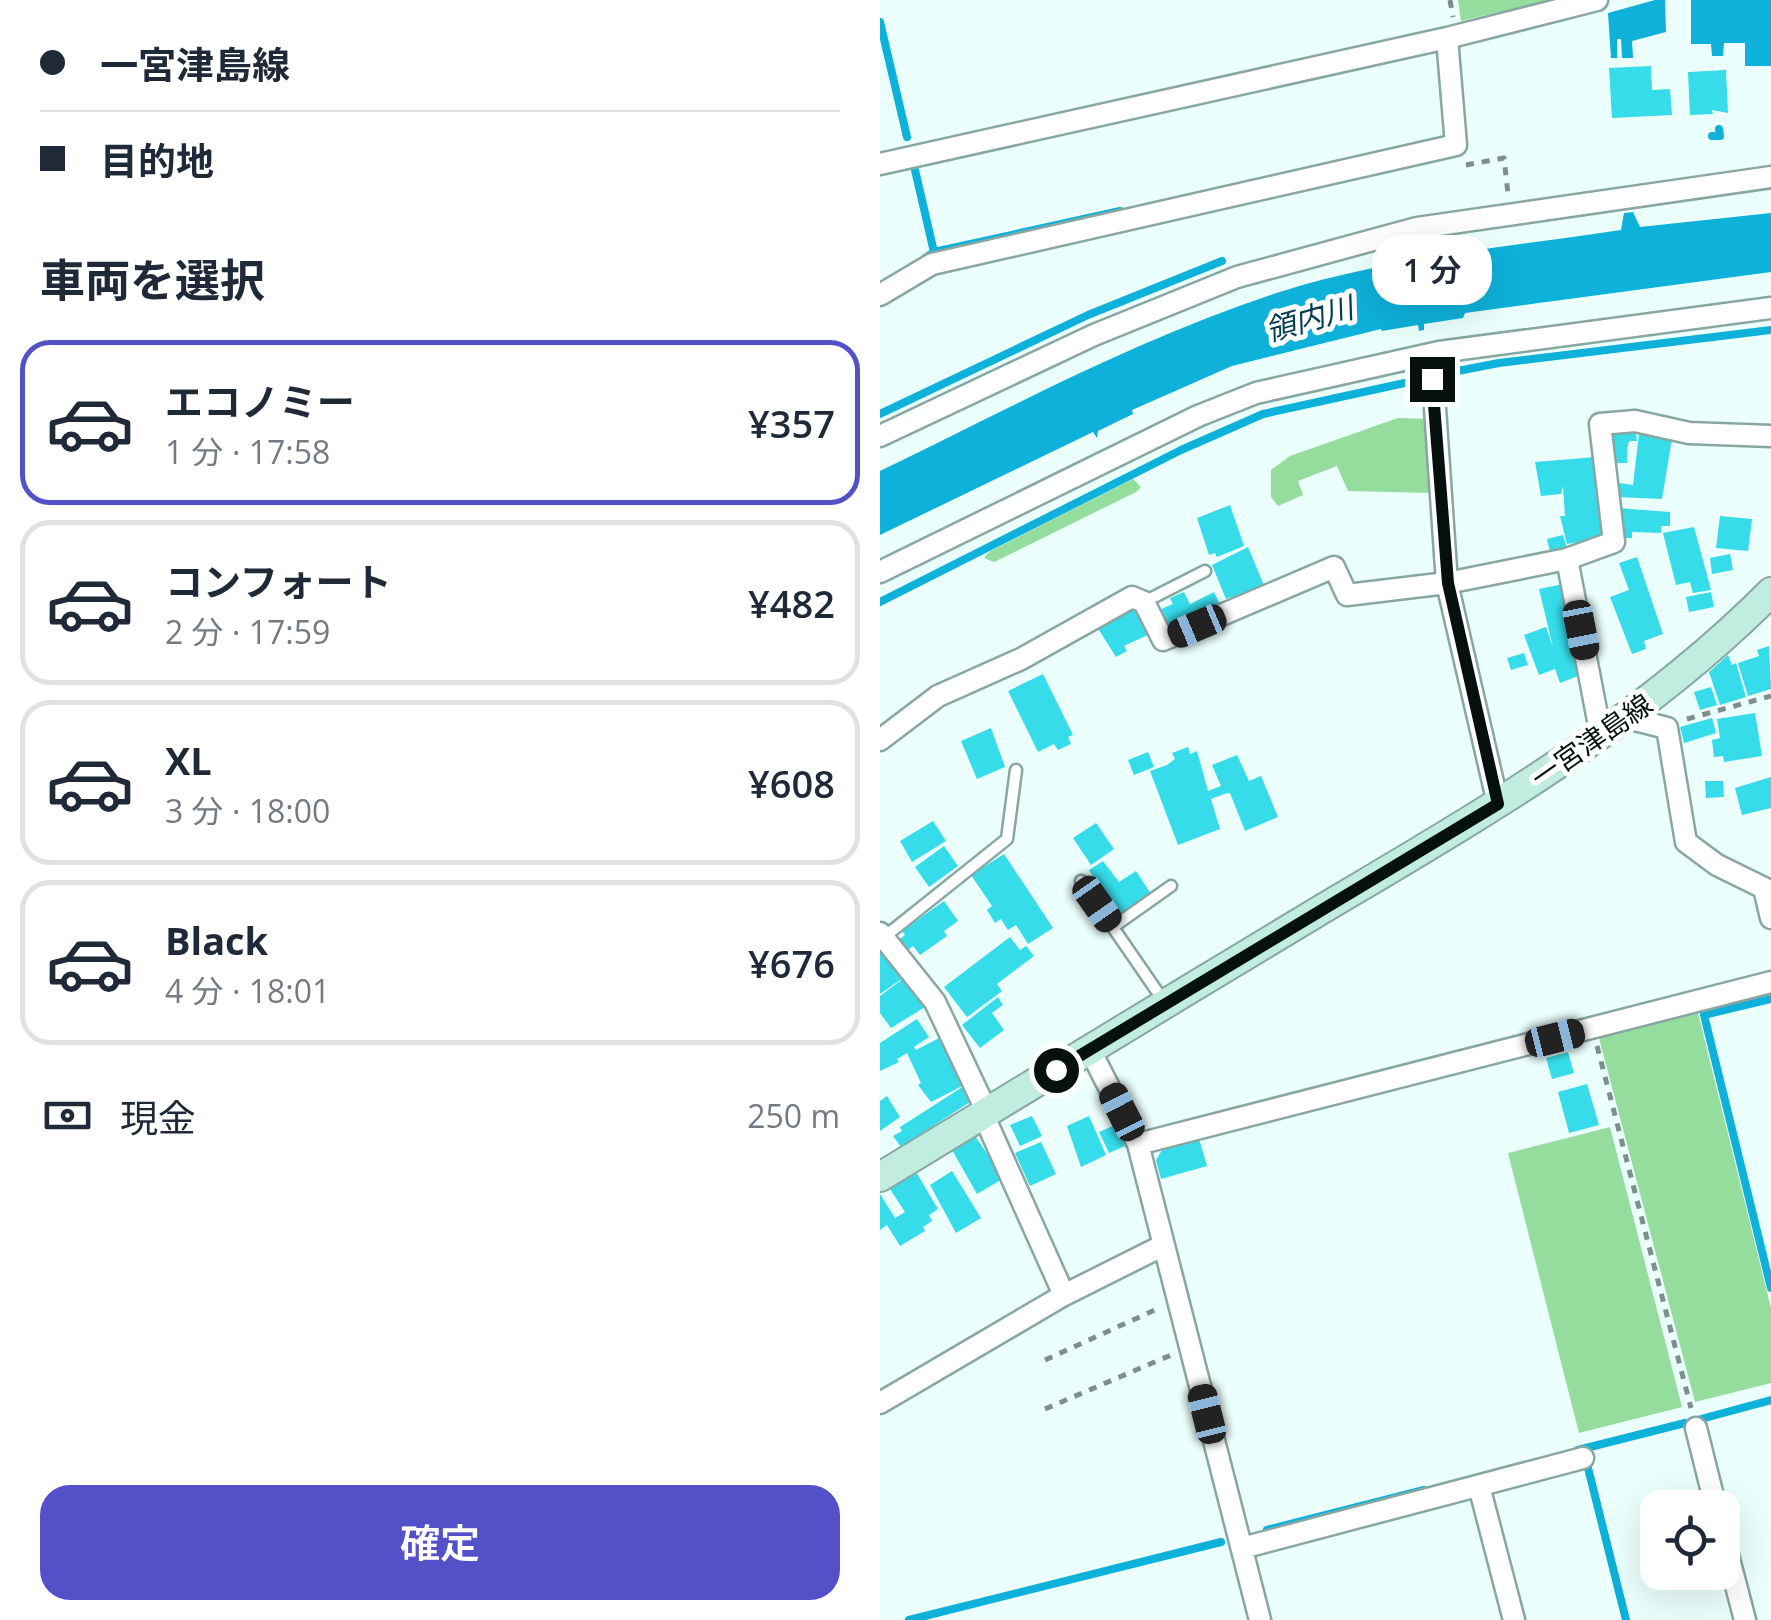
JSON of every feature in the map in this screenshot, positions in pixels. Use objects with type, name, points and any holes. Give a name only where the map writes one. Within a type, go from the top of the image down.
[{"type":"main road","name":"一宮津島線","points":[[880,1177],[1498,804],[1627,718],[1724,638],[1771,592]]},
{"type":"street","points":[[880,164],[1447,38],[1597,0]]},
{"type":"street","points":[[880,294],[932,264],[1456,145],[1447,38]]},
{"type":"street","points":[[880,436],[1094,335],[1237,277],[1417,228],[1771,177]]},
{"type":"street","points":[[880,572],[1198,416],[1256,393],[1439,352],[1771,308]]},
{"type":"street","points":[[1432,379],[1448,583],[1498,804]]},
{"type":"street","points":[[880,740],[938,696],[1021,659],[1132,597],[1144,602],[1162,640],[1334,566],[1347,594],[1448,583],[1567,559],[1614,542],[1600,424],[1635,421],[1689,433],[1771,436]]},
{"type":"street","points":[[1567,559],[1601,736]]},
{"type":"street","points":[[1627,718],[1667,728],[1686,842],[1716,865],[1764,888],[1771,918]]},
{"type":"street","points":[[882,936],[935,1002],[1064,1296]]},
{"type":"street","points":[[1138,1144],[1771,982]]},
{"type":"street","points":[[1090,1050],[1138,1144],[1260,1620]]},
{"type":"street","points":[[880,1403],[1064,1296],[1164,1245]]},
{"type":"street","points":[[1696,1428],[1712,1490]]},
{"type":"street","points":[[1242,1548],[1583,1458]]},
{"type":"street","points":[[1479,1486],[1514,1620]]},
{"type":"street","points":[[1737,1590],[1745,1620]]},
{"type":"lane","points":[[1144,602],[1205,571]]},
{"type":"lane","points":[[882,936],[1007,839],[1016,770]]},
{"type":"lane","points":[[1081,881],[1165,1003]]},
{"type":"lane","points":[[1113,927],[1171,886]]},
{"type":"path","points":[[1456,145],[1458,167],[1504,158],[1510,212]]},
{"type":"path","points":[[1667,728],[1771,696]]},
{"type":"path","points":[[1593,1028],[1696,1428]]},
{"type":"path","points":[[1045,1360],[1178,1300]]},
{"type":"path","points":[[1045,1409],[1190,1347]]},
{"type":"green space","points":[[1458,0],[1549,0],[1461,21]]},
{"type":"green space","points":[[1398,418],[1427,419],[1433,493],[1348,491],[1337,466],[1298,481],[1303,495],[1278,506],[1271,497],[1271,470],[1290,456]]},
{"type":"green space","points":[[1133,479],[1141,487],[1136,492],[994,562],[984,558],[989,552]]},
{"type":"green space","points":[[1698,1013],[1771,1308],[1771,1383],[1695,1402],[1599,1038]]},
{"type":"green space","points":[[1610,1127],[1682,1407],[1579,1433],[1508,1153]]},
{"type":"water","points":[[1665,0],[1666,32],[1632,41],[1633,58],[1622,58],[1621,39],[1617,39],[1617,58],[1611,58],[1608,13]]},
{"type":"water","points":[[1691,0],[1771,0],[1771,66],[1745,66],[1745,43],[1724,43],[1723,56],[1712,56],[1711,44],[1691,44]]},
{"type":"water","name":"領内川","points":[[1633,212],[1640,227],[1771,213],[1771,272],[1465,313],[1463,318],[1424,324],[1424,330],[1419,331],[1418,325],[1381,329],[1232,366],[1132,410],[1133,414],[1098,431],[1097,438],[1093,432],[880,535],[880,471],[1180,329],[1324,279],[1450,254],[1621,230],[1624,213]]},
{"type":"building","points":[[1651,66],[1652,90],[1670,89],[1672,115],[1612,118],[1609,68]]},
{"type":"building","points":[[1726,70],[1728,113],[1712,110],[1713,114],[1690,115],[1688,72]]},
{"type":"building","points":[[1611,431],[1636,432],[1637,441],[1629,441],[1627,463],[1611,463]]},
{"type":"building","points":[[1639,434],[1672,438],[1662,499],[1617,497],[1619,483],[1633,485]]},
{"type":"building","points":[[1596,457],[1608,538],[1567,544],[1560,516],[1565,516],[1563,486],[1561,494],[1541,496],[1535,462]]},
{"type":"building","points":[[1230,505],[1244,546],[1217,557],[1215,553],[1209,555],[1197,518]]},
{"type":"building","points":[[1618,508],[1670,512],[1670,526],[1661,526],[1661,533],[1632,532],[1632,538],[1618,538]]},
{"type":"building","points":[[1720,516],[1752,519],[1748,551],[1716,548]]},
{"type":"building","points":[[1694,527],[1711,590],[1693,593],[1690,582],[1676,585],[1663,533]]},
{"type":"building","points":[[1563,535],[1568,551],[1551,556],[1547,539]]},
{"type":"building","points":[[1248,547],[1265,588],[1233,601],[1231,597],[1226,599],[1212,565]]},
{"type":"building","points":[[1730,554],[1733,570],[1712,574],[1710,558]]},
{"type":"building","points":[[1637,557],[1663,634],[1644,641],[1646,649],[1632,654],[1610,597],[1629,590],[1619,563]]},
{"type":"building","points":[[1563,584],[1583,674],[1560,683],[1555,669],[1539,675],[1524,635],[1546,627],[1553,647],[1539,589]]},
{"type":"building","points":[[1184,592],[1190,604],[1214,592],[1221,607],[1169,631],[1159,610],[1173,604],[1170,598]]},
{"type":"building","points":[[1711,592],[1714,607],[1689,612],[1686,597]]},
{"type":"building","points":[[1134,606],[1139,608],[1152,633],[1124,646],[1127,651],[1116,657],[1097,627]]},
{"type":"building","points":[[1769,646],[1771,689],[1748,696],[1738,663],[1759,656],[1757,650]]},
{"type":"building","points":[[1524,653],[1528,665],[1511,670],[1507,658]]},
{"type":"building","points":[[1728,655],[1732,665],[1736,663],[1746,697],[1720,705],[1709,672]]},
{"type":"building","points":[[1043,674],[1073,735],[1068,737],[1071,744],[1058,750],[1054,744],[1038,752],[1008,691]]},
{"type":"building","points":[[1711,687],[1717,705],[1700,710],[1694,692]]},
{"type":"building","points":[[1755,713],[1762,756],[1724,762],[1723,756],[1714,757],[1712,740],[1720,738],[1717,719]]},
{"type":"building","points":[[1712,718],[1716,733],[1684,743],[1680,727]]},
{"type":"building","points":[[991,728],[1005,767],[977,779],[961,741]]},
{"type":"building","points":[[1188,747],[1190,754],[1197,751],[1208,791],[1221,786],[1212,765],[1237,755],[1249,781],[1261,776],[1278,817],[1245,831],[1230,793],[1224,794],[1211,799],[1220,829],[1178,845],[1150,771],[1167,765],[1175,759],[1172,753]]},
{"type":"building","points":[[1148,752],[1154,767],[1134,775],[1128,760]]},
{"type":"building","points":[[1771,777],[1771,808],[1742,815],[1735,788]]},
{"type":"building","points":[[1705,781],[1723,781],[1724,797],[1706,798]]},
{"type":"building","points":[[933,821],[946,841],[912,862],[900,841]]},
{"type":"building","points":[[1096,823],[1114,849],[1091,865],[1073,838]]},
{"type":"building","points":[[944,846],[958,866],[929,887],[915,867]]},
{"type":"building","points":[[1004,854],[1053,928],[1028,944],[1016,925],[1008,930],[1001,919],[995,923],[987,910],[992,906],[971,875]]},
{"type":"building","points":[[1103,861],[1119,882],[1136,871],[1151,894],[1117,917],[1089,870]]},
{"type":"building","points":[[944,901],[958,921],[944,931],[947,936],[920,955],[913,946],[908,950],[900,939],[905,935],[902,931]]},
{"type":"building","points":[[1010,937],[1020,950],[1026,946],[1034,956],[997,984],[1002,991],[967,1017],[944,987]]},
{"type":"building","points":[[880,946],[903,978],[880,994]]},
{"type":"building","points":[[904,978],[925,1007],[891,1028],[880,1013],[880,996]]},
{"type":"building","points":[[998,997],[1003,1005],[992,1013],[1004,1030],[980,1048],[962,1025]]},
{"type":"building","points":[[917,1019],[929,1037],[914,1047],[916,1050],[941,1037],[966,1084],[931,1102],[918,1085],[921,1083],[907,1053],[897,1059],[899,1062],[880,1071],[880,1043]]},
{"type":"building","points":[[1568,1052],[1574,1073],[1552,1079],[1546,1058]]},
{"type":"building","points":[[1587,1084],[1599,1125],[1569,1133],[1558,1092]]},
{"type":"building","points":[[964,1086],[973,1100],[901,1147],[893,1136],[902,1131],[900,1127]]},
{"type":"building","points":[[887,1096],[900,1117],[880,1131],[880,1101]]},
{"type":"building","points":[[1032,1116],[1042,1136],[1020,1146],[1010,1125]]},
{"type":"building","points":[[1089,1116],[1106,1155],[1081,1167],[1067,1126]]},
{"type":"building","points":[[1115,1125],[1125,1146],[1109,1153],[1099,1132]]},
{"type":"building","points":[[975,1136],[1004,1178],[977,1194],[952,1150]]},
{"type":"building","points":[[1199,1139],[1207,1166],[1161,1179],[1156,1160],[1162,1150]]},
{"type":"building","points":[[1041,1142],[1056,1174],[1030,1186],[1015,1153]]},
{"type":"building","points":[[952,1171],[981,1218],[956,1233],[930,1185]]},
{"type":"building","points":[[916,1172],[938,1209],[929,1215],[932,1221],[923,1227],[925,1231],[900,1246],[887,1225],[880,1230],[880,1194],[895,1218],[905,1212],[890,1189]]},
{"type":"waterway","points":[[880,22],[907,137]]},
{"type":"waterway","points":[[1712,136],[1720,136],[1719,129]]},
{"type":"waterway","points":[[915,170],[934,252]]},
{"type":"waterway","points":[[925,258],[934,252],[1120,211]]},
{"type":"waterway","points":[[880,414],[1088,315],[1222,261]]},
{"type":"waterway","points":[[1442,374],[1499,363],[1771,330]]},
{"type":"waterway","points":[[880,602],[1181,450],[1263,414],[1423,379]]},
{"type":"waterway","points":[[1771,999],[1704,1015],[1771,1288]]},
{"type":"waterway","points":[[1701,1419],[1771,1400]]},
{"type":"waterway","points":[[1578,1450],[1685,1423]]},
{"type":"waterway","points":[[1587,1464],[1626,1620]]},
{"type":"waterway","points":[[1267,1530],[1424,1490]]},
{"type":"waterway","points":[[909,1620],[1221,1542]]},
{"type":"route","points":[[1056,1070],[1498,804],[1448,583],[1432,379]]}]
